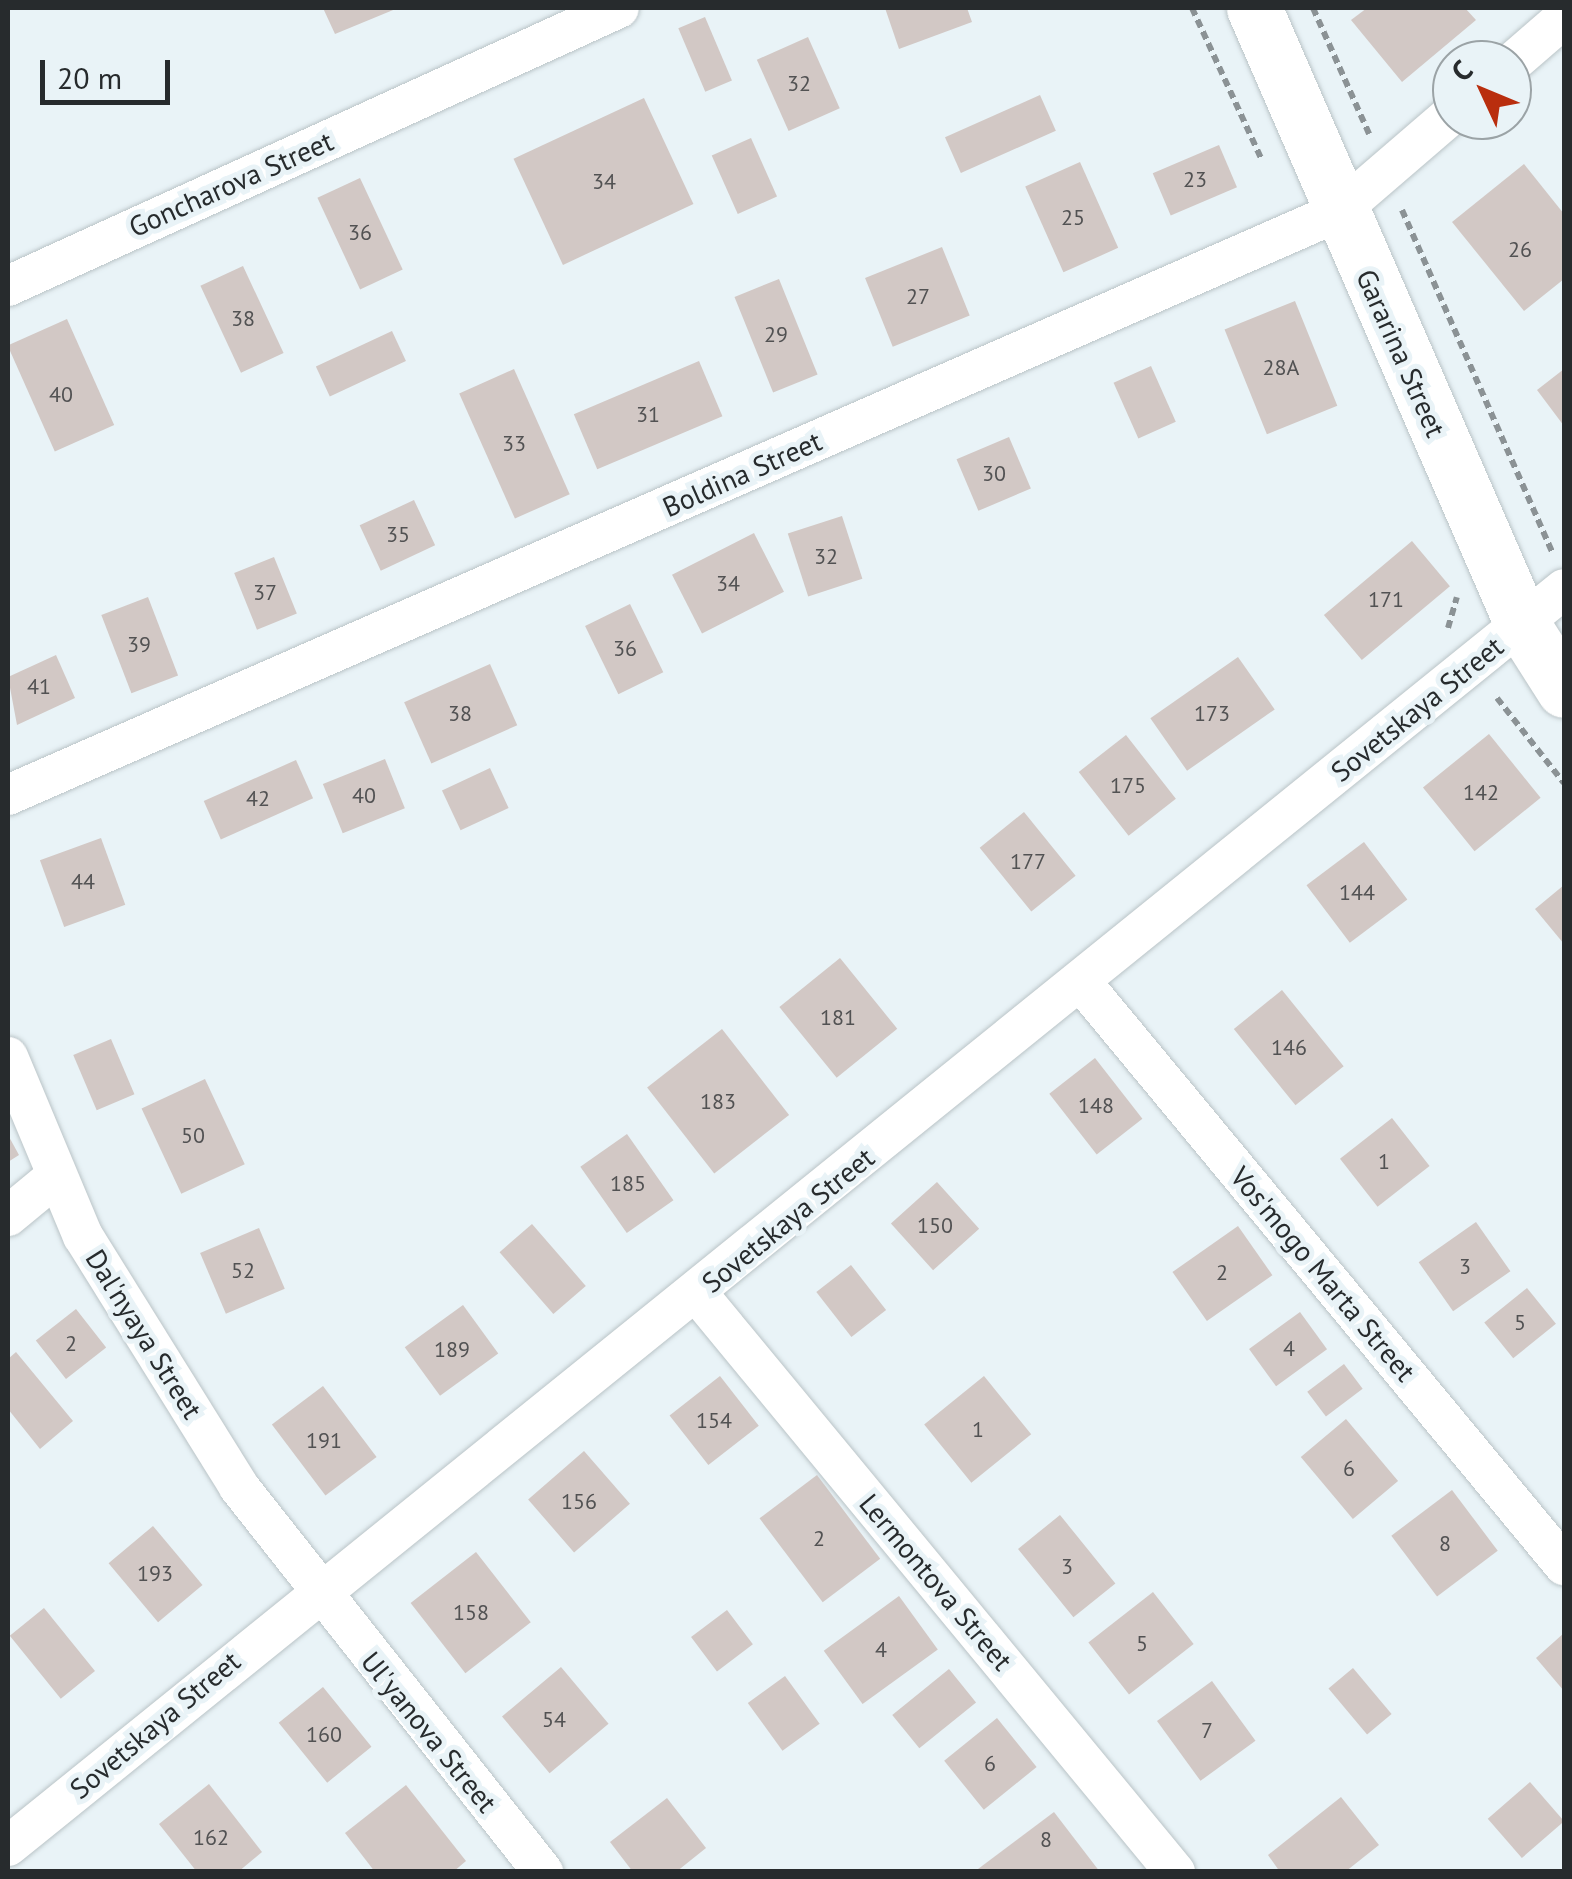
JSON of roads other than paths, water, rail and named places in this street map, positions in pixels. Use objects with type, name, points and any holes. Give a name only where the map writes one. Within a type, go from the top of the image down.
[{"type":"main road","name":"Gararina Street","points":[[1254,8],[1338,212],[1522,624],[1564,690]]},
{"type":"street","name":"Goncharova Street","points":[[8,286],[619,8]]},
{"type":"street","points":[[1532,46],[1564,18]]},
{"type":"street","name":"Boldina Street","points":[[8,796],[1338,212],[1432,131]]},
{"type":"street","name":"Sovetskaya Street","points":[[8,1846],[316,1592],[697,1293],[1522,624],[1561,576]]},
{"type":"street","name":"Vos'mogo Marta Street","points":[[1082,983],[1564,1565]]},
{"type":"street","name":"Dal'nyaya Street","points":[[8,1056],[54,1178],[238,1487],[316,1592]]},
{"type":"street","points":[[8,1216],[54,1178]]},
{"type":"street","name":"Lermontova Street","points":[[697,1293],[1175,1872]]},
{"type":"street","name":"Ul'yanova Street","points":[[316,1592],[542,1872]]}]
